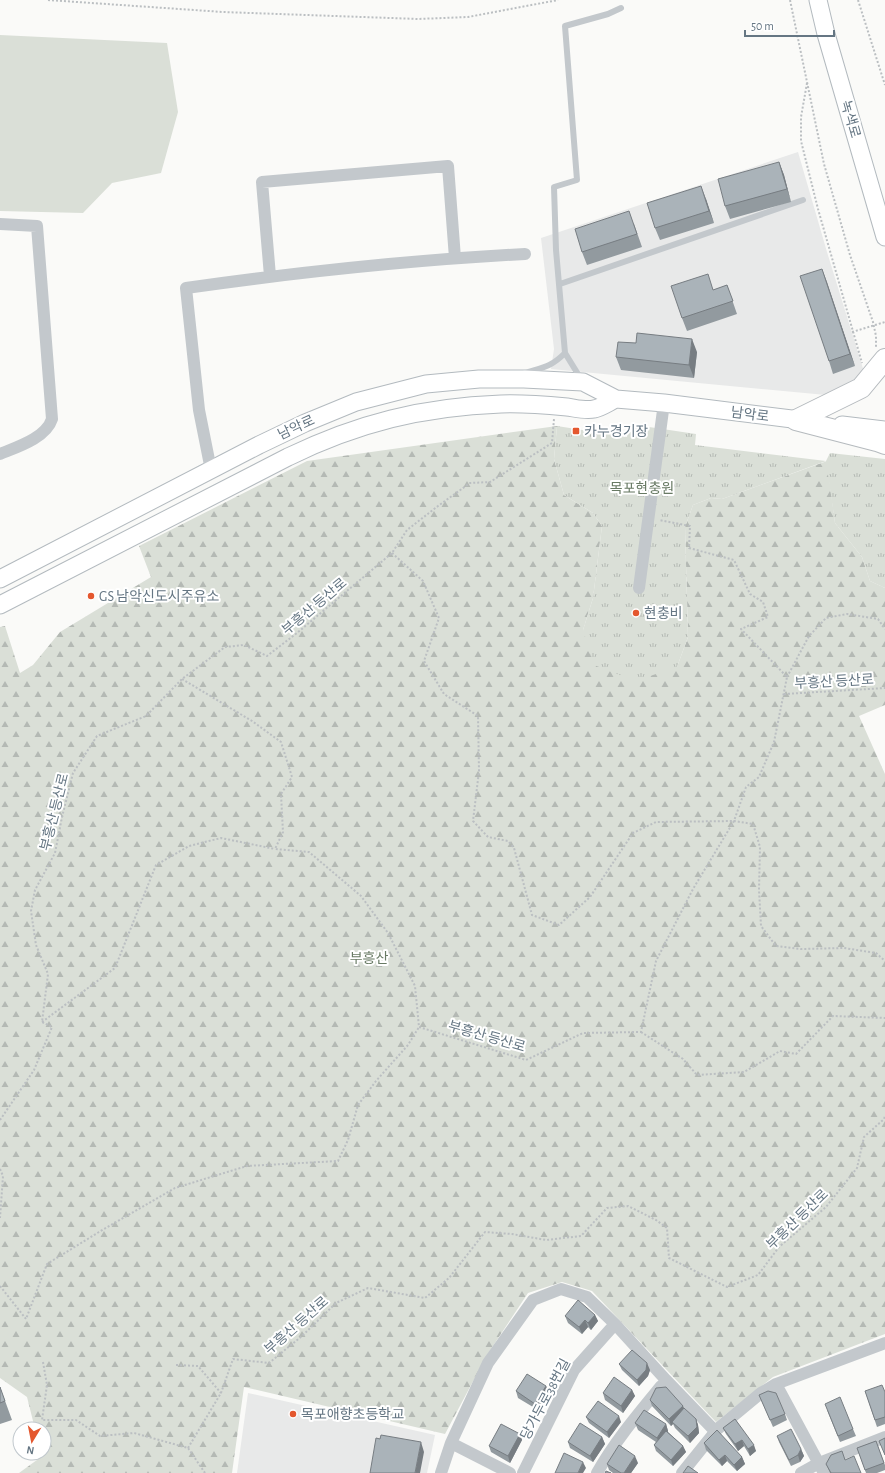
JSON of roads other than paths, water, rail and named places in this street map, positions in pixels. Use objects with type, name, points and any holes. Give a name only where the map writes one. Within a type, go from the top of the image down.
[{"type":"main road","points":[[796,420],[861,388],[880,354]]},
{"type":"main road","points":[[796,420],[885,444]]},
{"type":"street","name":"녹색로","points":[[818,0],[826,34],[885,236]]},
{"type":"street","points":[[270,276],[262,182],[448,166],[455,258]]},
{"type":"street","points":[[0,224],[37,226],[52,419],[50,426],[44,432],[24,444],[0,454]]},
{"type":"street","points":[[211,470],[199,410],[186,288],[270,276],[455,258],[524,254]]},
{"type":"street","name":"남악로","points":[[0,579],[305,423],[356,402],[426,384],[479,379],[583,382],[616,399],[664,403],[885,430]]},
{"type":"street","name":"남악로","points":[[0,605],[262,470],[312,445],[338,435],[388,419],[444,408],[502,404],[530,404],[593,410],[616,399]]},
{"type":"street","points":[[639,588],[664,403]]},
{"type":"street","points":[[441,1473],[450,1443],[488,1363],[533,1300],[560,1289],[587,1297],[615,1324],[715,1431]]},
{"type":"street","name":"당가두로38번길","points":[[523,1473],[574,1370],[615,1324]]},
{"type":"street","points":[[682,1473],[715,1431],[761,1393],[776,1384],[885,1343]]},
{"type":"street","points":[[597,1473],[626,1428],[666,1380]]},
{"type":"street","points":[[776,1384],[822,1468]]},
{"type":"street","points":[[801,1473],[822,1468],[885,1437]]},
{"type":"street","points":[[450,1443],[510,1473]]},
{"type":"lane","points":[[583,382],[565,352],[556,250],[554,187],[577,180],[565,26],[608,14],[621,8]]},
{"type":"lane","points":[[560,284],[803,200]]},
{"type":"lane","points":[[508,379],[549,366],[565,352]]},
{"type":"place","name":"카누경기장","points":[[576,431]]},
{"type":"place","name":"GS 남악신도시주유소","points":[[91,596]]},
{"type":"place","name":"현충비","points":[[636,613]]},
{"type":"place","name":"목포애향초등학교","points":[[293,1414]]},
{"type":"park label","name":"목포현충원","points":[[642,488]]},
{"type":"park label","name":"부흥산","points":[[369,958]]}]
